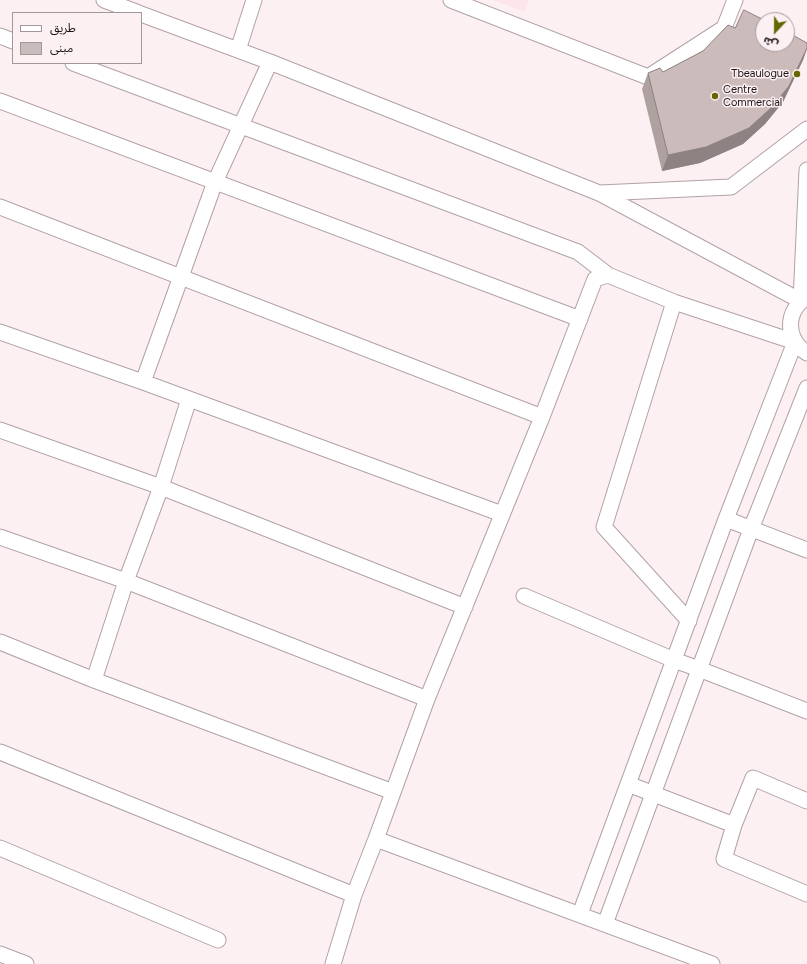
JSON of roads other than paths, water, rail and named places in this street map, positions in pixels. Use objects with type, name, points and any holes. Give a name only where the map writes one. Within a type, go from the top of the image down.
[{"type":"street","points":[[104,0],[137,12]]},
{"type":"street","points":[[238,50],[254,0]]},
{"type":"street","points":[[450,0],[648,77],[724,28],[735,0]]},
{"type":"street","points":[[142,14],[270,62],[599,193],[804,299]]},
{"type":"street","points":[[0,36],[12,40]]},
{"type":"street","points":[[143,382],[215,182],[270,62]]},
{"type":"street","points":[[76,64],[578,252],[608,275],[674,302],[795,342]]},
{"type":"street","points":[[0,101],[580,319]]},
{"type":"street","points":[[599,193],[731,187],[807,129]]},
{"type":"street","points":[[807,170],[804,299],[796,308],[790,325],[795,342],[807,353]]},
{"type":"street","points":[[0,207],[542,417]]},
{"type":"street","points":[[333,964],[354,895],[427,699],[542,417],[595,279],[608,275]]},
{"type":"street","points":[[674,302],[604,527],[689,621]]},
{"type":"street","points":[[0,332],[190,399],[502,514]]},
{"type":"street","points":[[580,914],[726,519],[795,342]]},
{"type":"street","points":[[605,924],[751,529],[807,388]]},
{"type":"street","points":[[94,680],[126,581],[161,487],[190,399]]},
{"type":"street","points":[[0,430],[161,487],[465,607]]},
{"type":"street","points":[[726,519],[807,550]]},
{"type":"street","points":[[0,537],[126,581],[427,699]]},
{"type":"street","points":[[524,596],[674,660],[807,711]]},
{"type":"street","points":[[0,642],[94,680],[393,792]]},
{"type":"street","points":[[0,752],[354,895]]},
{"type":"street","points":[[807,801],[753,778],[734,825],[724,859],[807,894]]},
{"type":"street","points":[[628,784],[654,792],[734,825]]},
{"type":"street","points":[[376,839],[712,964]]},
{"type":"street","points":[[0,848],[218,940]]},
{"type":"street","points":[[0,954],[26,964]]},
{"type":"place","name":"Tbeaulogue","points":[[797,74]]},
{"type":"place","name":"Centre Commercial","points":[[715,96]]}]
